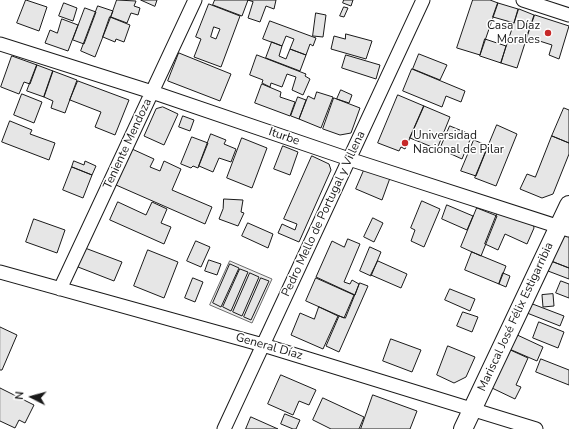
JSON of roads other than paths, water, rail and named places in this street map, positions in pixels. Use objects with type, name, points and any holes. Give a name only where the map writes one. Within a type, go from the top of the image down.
[{"type":"main road","name":"Mariscal José Félix Estigarribia","points":[[463,429],[564,228],[569,205]]},
{"type":"street","name":"Teniente Mendoza","points":[[60,289],[195,0]]},
{"type":"street","name":"Pedro Mello de Portugal y Villena","points":[[224,429],[423,0]]},
{"type":"street","points":[[523,0],[569,15]]},
{"type":"street","name":"Iturbe","points":[[0,44],[152,92],[349,159],[564,228]]},
{"type":"street","name":"General Díaz","points":[[0,272],[263,345],[536,429]]},
{"type":"place","name":"Casa Díaz Morales","points":[[548,33]]},
{"type":"place","name":"Universidad Nacional de Pilar","points":[[405,143]]}]
